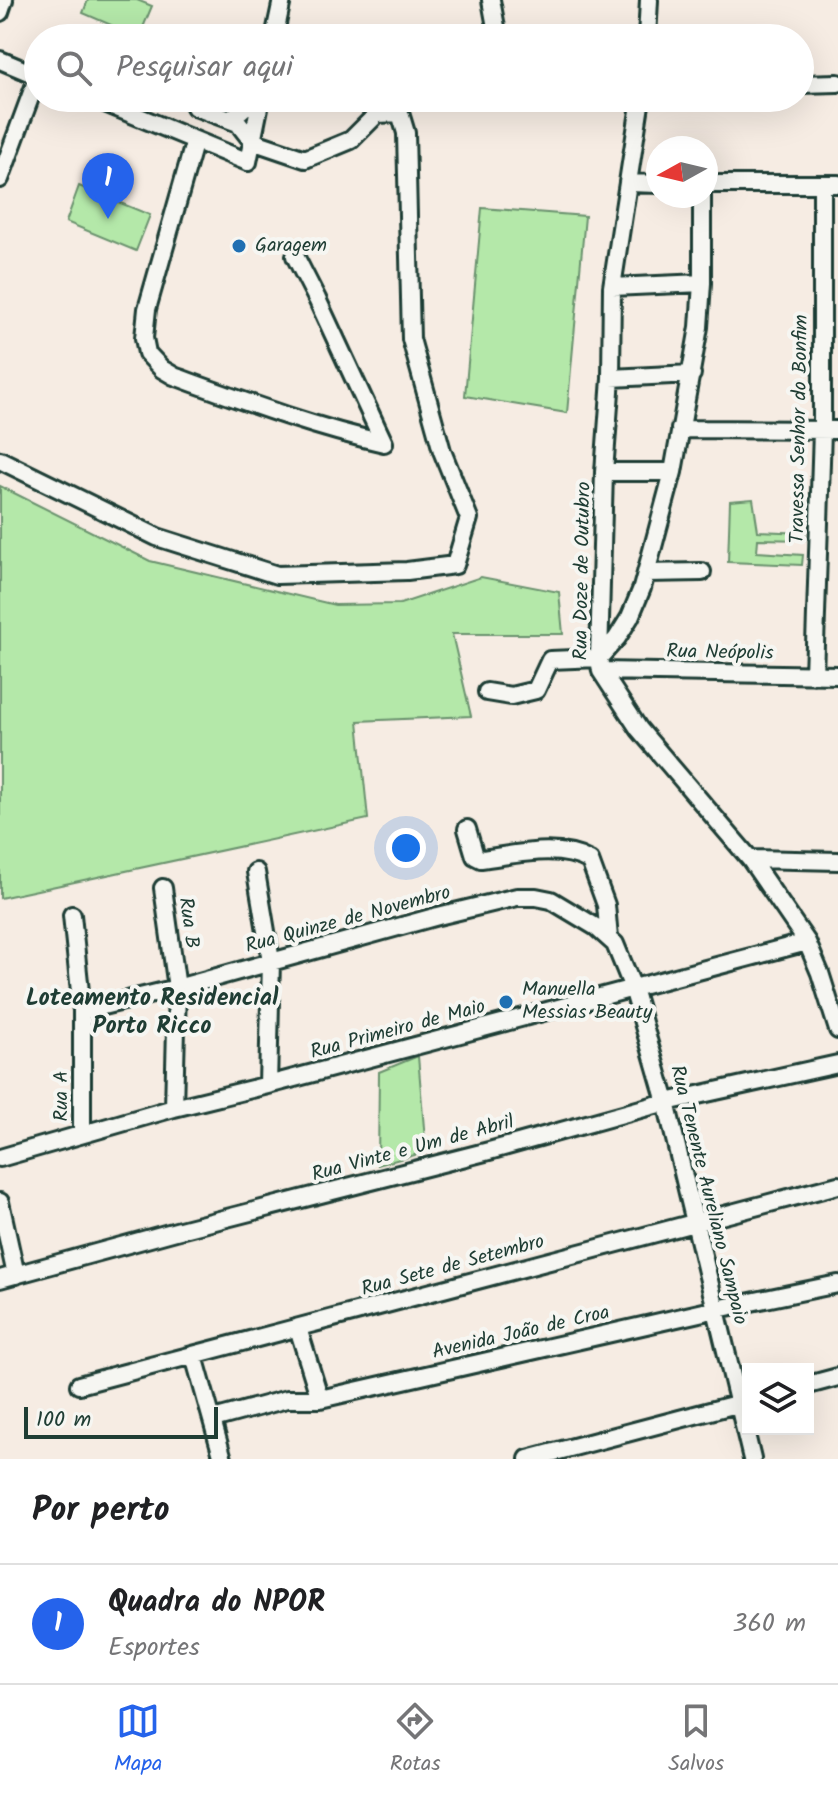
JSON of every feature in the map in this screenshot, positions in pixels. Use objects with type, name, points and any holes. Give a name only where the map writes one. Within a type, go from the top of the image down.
[{"type":"street","points":[[0,12],[4,0]]},
{"type":"street","points":[[277,24],[282,0]]},
{"type":"street","points":[[491,0],[495,24]]},
{"type":"street","points":[[648,24],[649,0]]},
{"type":"street","points":[[0,60],[24,70]]},
{"type":"street","points":[[814,84],[838,83]]},
{"type":"street","points":[[0,179],[25,112]]},
{"type":"street","points":[[127,112],[248,162],[256,112]]},
{"type":"street","points":[[0,460],[157,537],[277,575],[407,571],[455,565],[469,518],[442,451],[411,339],[406,133],[400,113],[377,114],[351,140],[305,159],[252,141],[238,123],[208,112]]},
{"type":"street","points":[[230,120],[240,112]]},
{"type":"street","name":"Rua Doze de Outubro","points":[[639,112],[612,287],[600,664],[639,729],[750,859],[807,942],[838,1030]]},
{"type":"street","points":[[195,140],[147,309],[144,338],[147,353],[162,369],[174,376],[274,412],[384,443],[295,256]]},
{"type":"street","points":[[629,183],[646,184]]},
{"type":"street","points":[[718,184],[830,184]]},
{"type":"street","name":"Travessa Senhor do Bonfim","points":[[814,675],[830,430],[830,184]]},
{"type":"street","points":[[600,664],[630,617],[646,573],[673,472],[699,327],[702,208]]},
{"type":"street","points":[[612,287],[702,283]]},
{"type":"street","points":[[611,378],[692,374]]},
{"type":"street","points":[[680,429],[830,430]]},
{"type":"street","points":[[604,472],[673,472]]},
{"type":"street","points":[[646,573],[702,572]]},
{"type":"street","name":"Rua Neópolis","points":[[487,692],[511,696],[536,690],[550,660],[838,675]]},
{"type":"street","name":"Rua Tenente Aureliano Sampaio","points":[[467,829],[475,856],[481,859],[534,852],[577,853],[590,861],[606,905],[612,941],[633,988],[666,1102],[693,1222],[742,1398]]},
{"type":"street","points":[[750,859],[838,861]]},
{"type":"street","points":[[256,872],[271,961],[268,1085]]},
{"type":"street","name":"Rua B","points":[[163,888],[177,988],[174,1108]]},
{"type":"street","name":"Rua Quinze de Novembro","points":[[82,1011],[509,899],[541,897],[551,900],[596,927],[612,941]]},
{"type":"street","name":"Rua A","points":[[72,915],[82,1011],[82,1133]]},
{"type":"street","name":"Rua Primeiro de Maio","points":[[0,1158],[174,1108],[807,942]]},
{"type":"street","name":"Rua Vinte e Um de Abril","points":[[8,1277],[666,1102],[838,1064]]},
{"type":"street","name":"Rua Sete de Setembro","points":[[79,1385],[838,1185]]},
{"type":"street","points":[[0,1202],[8,1277]]},
{"type":"street","name":"Avenida João de Croa","points":[[213,1419],[287,1399],[320,1399],[838,1284]]},
{"type":"street","points":[[298,1328],[320,1399]]},
{"type":"street","points":[[194,1356],[223,1459]]},
{"type":"street","points":[[814,1383],[838,1377]]},
{"type":"street","points":[[528,1459],[742,1402]]},
{"type":"street","name":"Rua Tenente Aureliano Sampaio","points":[[748,1435],[752,1459]]},
{"type":"green space","points":[[88,0],[137,0],[152,6],[144,24],[109,24],[83,13]]},
{"type":"green space","points":[[79,186],[150,215],[136,251],[66,222]]},
{"type":"green space","points":[[482,208],[585,216],[567,413],[465,396]]},
{"type":"green space","points":[[0,486],[150,561],[335,605],[400,604],[481,577],[559,592],[563,634],[452,634],[471,716],[358,721],[368,819],[0,898]]},
{"type":"green space","points":[[753,499],[758,531],[805,533],[805,540],[758,539],[757,552],[803,555],[802,565],[728,562],[730,501]]},
{"type":"green space","points":[[418,1056],[426,1152],[378,1165],[379,1072]]},
{"type":"place","name":"Quadra do NPOR","points":[[108,219]]},
{"type":"place","name":"Garagem","points":[[239,246]]},
{"type":"place","name":"Manuella Messias Beauty","points":[[506,1002]]},
{"type":"district","name":"Loteamento Residencial Porto Ricco","points":[[152,1012]]}]
